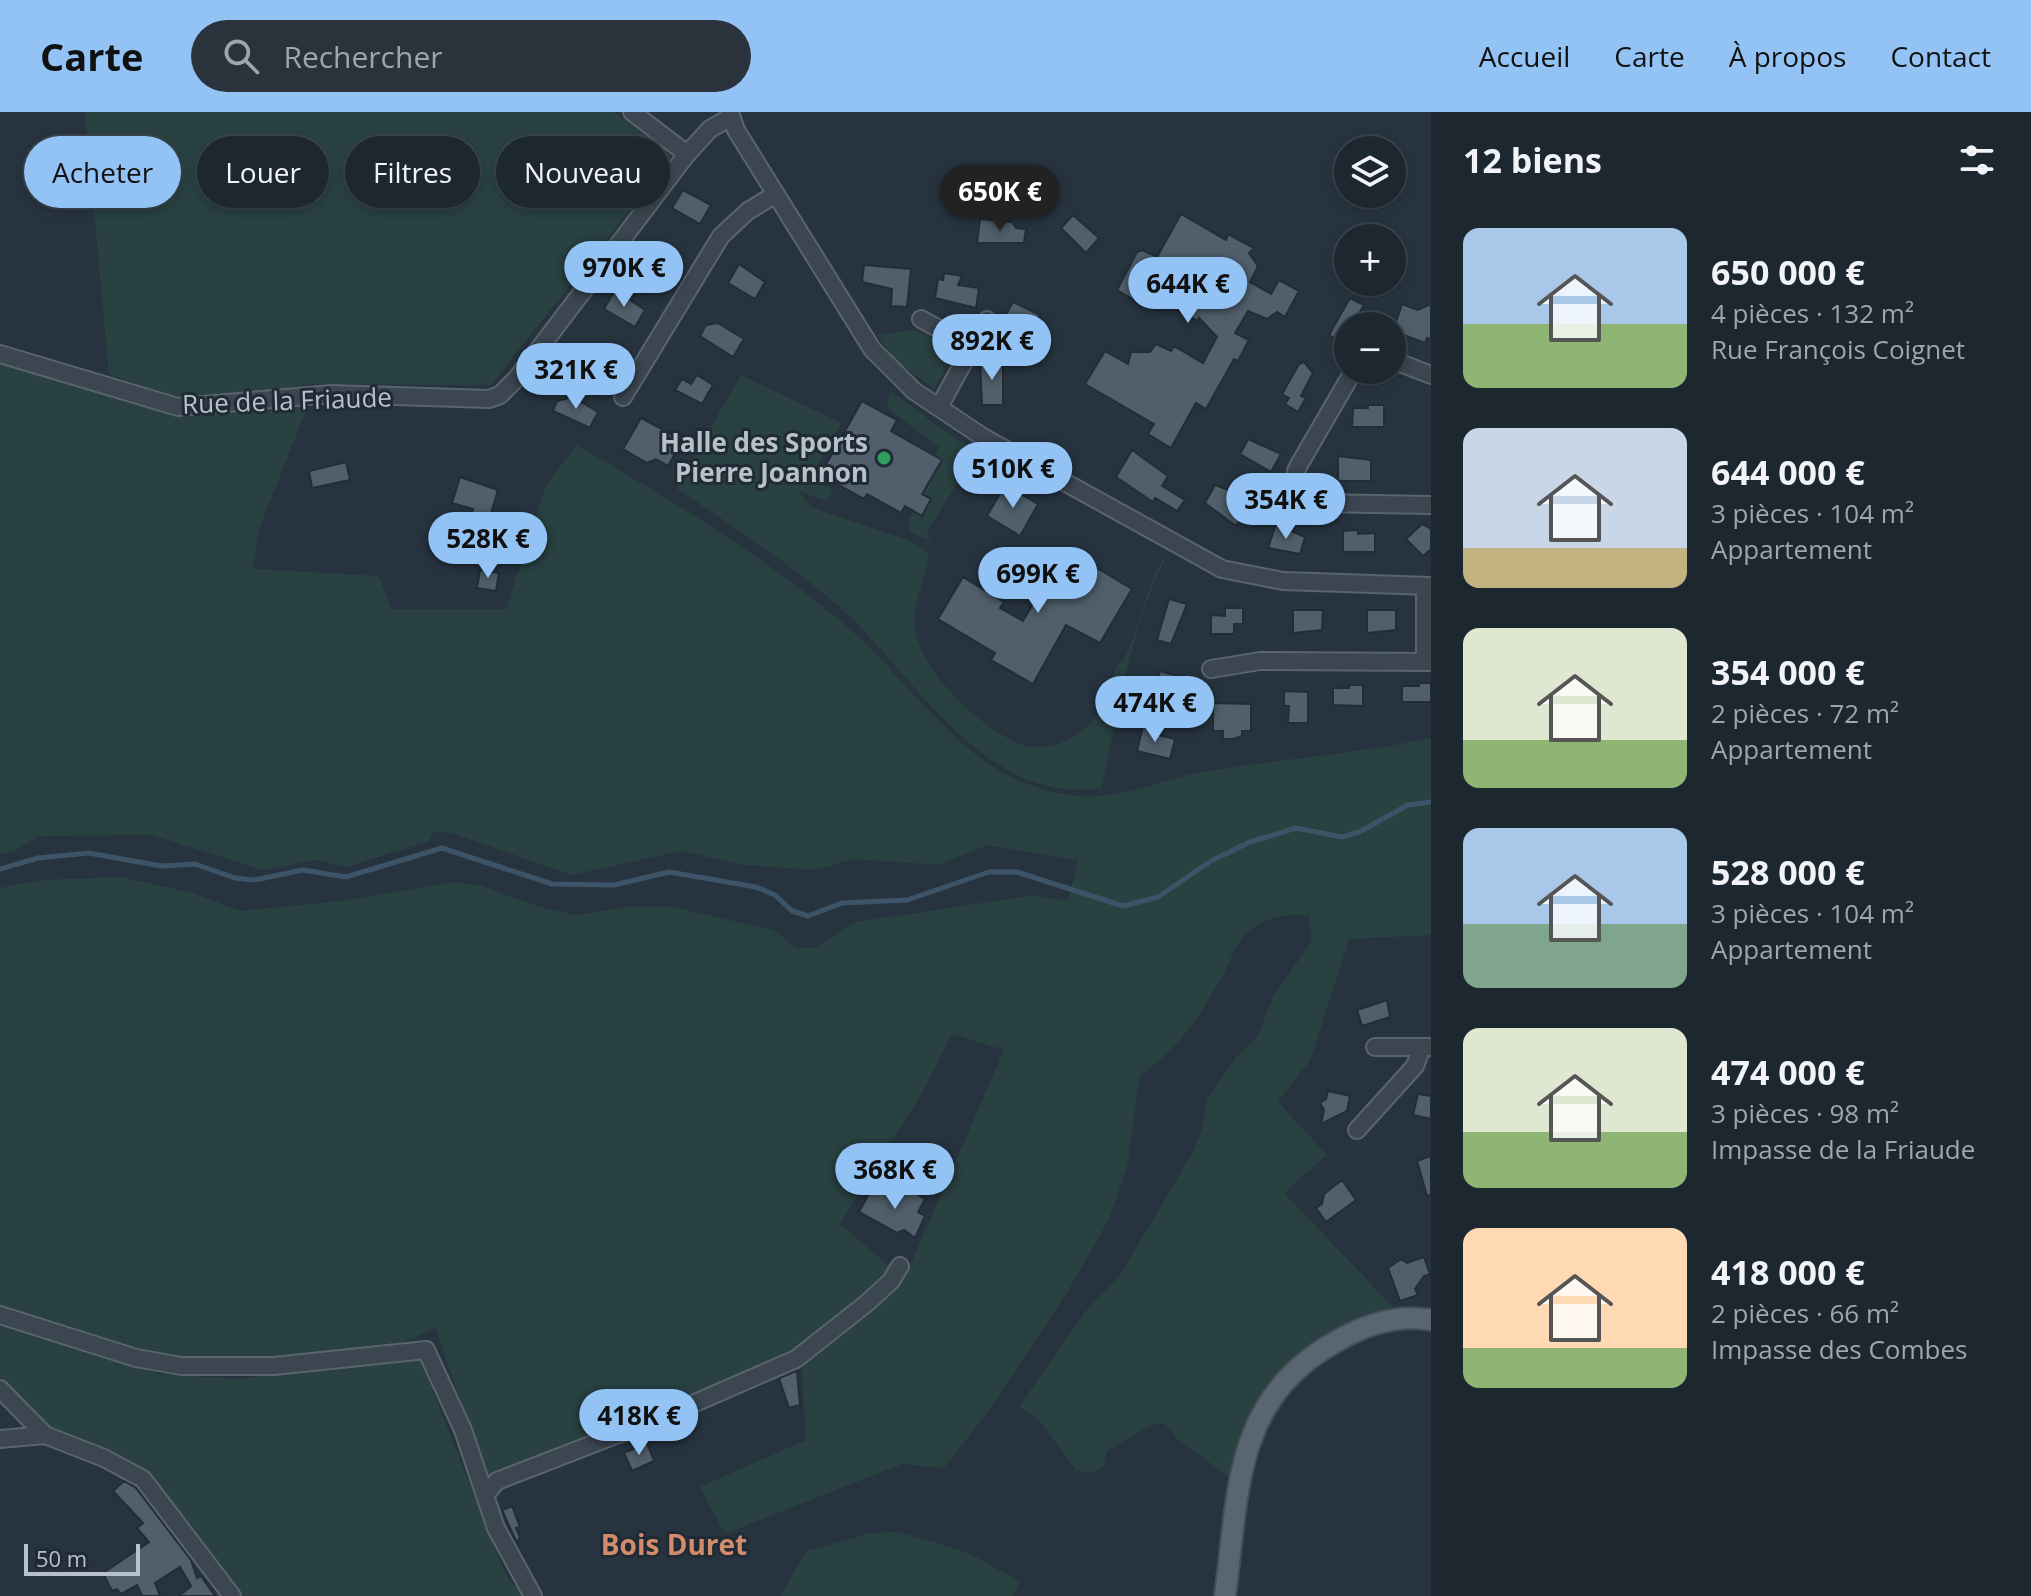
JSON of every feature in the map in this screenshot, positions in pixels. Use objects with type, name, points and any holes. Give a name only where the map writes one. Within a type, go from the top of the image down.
[{"type":"main road","points":[[1225,1596],[1243,1458],[1261,1412],[1279,1386],[1299,1365],[1346,1336],[1391,1320],[1431,1320]]},
{"type":"street","points":[[632,112],[687,154]]},
{"type":"street","points":[[730,114],[872,349],[914,391],[983,437],[1222,569],[1283,581],[1428,586],[1428,662],[1260,661],[1211,669]]},
{"type":"street","name":"Rue de la Friaude","points":[[0,354],[178,407],[332,394],[489,399],[500,395],[517,378],[687,154],[710,129],[730,114]]},
{"type":"street","points":[[623,397],[721,236],[748,211],[776,194]]},
{"type":"street","points":[[921,319],[972,347]]},
{"type":"street","points":[[939,407],[987,320]]},
{"type":"street","points":[[1406,365],[1431,375]]},
{"type":"street","points":[[1346,384],[1296,471],[1297,487],[1317,503],[1431,505]]},
{"type":"street","points":[[1375,1047],[1426,1047]]},
{"type":"street","points":[[1357,1130],[1415,1066],[1426,1047]]},
{"type":"street","points":[[487,1493],[497,1481],[665,1416],[796,1359],[867,1303],[900,1266]]},
{"type":"street","points":[[0,1315],[136,1358],[181,1366],[274,1366],[426,1350],[463,1430],[510,1559],[533,1596]]},
{"type":"street","points":[[0,1389],[45,1435],[104,1458],[143,1479],[232,1596]]},
{"type":"street","points":[[0,1439],[45,1435]]},
{"type":"green space","points":[[85,112],[614,112],[645,136],[496,136],[496,208],[632,208],[491,385],[312,384],[202,400],[154,391],[109,374],[94,208],[181,208],[181,136],[87,136]]},
{"type":"green space","points":[[916,330],[955,352],[934,389],[898,362],[877,335]]},
{"type":"green space","points":[[0,362],[171,414],[301,402],[307,408],[259,529],[253,569],[379,576],[391,609],[506,609],[545,488],[576,445],[711,526],[807,594],[866,644],[941,724],[997,769],[1030,785],[1068,795],[1103,796],[1187,775],[1431,738],[1431,935],[1349,939],[1311,1059],[1278,1102],[1327,1155],[1284,1193],[1393,1307],[1393,1312],[1305,1354],[1267,1387],[1253,1411],[1232,1479],[1176,1438],[1165,1424],[1153,1424],[1107,1451],[1104,1466],[1092,1473],[1076,1470],[1039,1420],[1019,1407],[1085,1312],[1121,1274],[1195,1148],[1202,1130],[1207,1100],[1236,1057],[1257,1038],[1273,997],[1312,940],[1309,916],[1292,915],[1268,920],[1242,938],[1189,1029],[1167,1054],[1140,1075],[1127,1167],[1108,1221],[1068,1291],[992,1406],[944,1468],[902,1464],[725,1534],[700,1487],[806,1440],[801,1361],[842,1330],[909,1268],[1004,1050],[952,1034],[919,1098],[840,1224],[888,1265],[888,1277],[794,1356],[648,1418],[487,1476],[435,1327],[406,1341],[360,1352],[210,1362],[132,1350],[0,1310],[0,888],[41,880],[120,877],[193,893],[241,911],[339,901],[452,882],[482,886],[540,907],[576,915],[629,907],[673,907],[773,930],[797,948],[814,948],[857,922],[1034,895],[1068,901],[1078,860],[987,845],[938,865],[855,859],[815,870],[745,865],[681,851],[572,875],[451,833],[434,831],[429,841],[346,867],[316,860],[263,870],[151,835],[39,836],[15,851],[0,854]]},
{"type":"green space","points":[[741,375],[841,423],[811,478],[833,490],[827,501],[799,491],[811,507],[910,541],[928,552],[915,612],[916,635],[921,651],[944,684],[975,715],[1024,745],[1043,747],[1063,742],[1089,726],[1099,714],[1116,669],[1129,649],[1153,581],[1165,559],[1134,643],[1101,788],[1059,788],[1020,777],[985,755],[952,727],[835,603],[737,529],[676,488]]},
{"type":"green space","points":[[890,391],[960,442],[984,452],[971,476],[964,472],[928,530],[927,536],[934,542],[910,533],[908,522],[913,511],[922,516],[931,500],[922,494],[942,461],[934,456],[939,447],[887,408]]},
{"type":"green space","points":[[0,1323],[159,1374],[240,1379],[419,1356],[506,1575],[523,1596],[240,1596],[148,1477],[52,1433],[0,1377]]},
{"type":"green space","points":[[899,1532],[966,1552],[1020,1581],[1013,1596],[780,1596],[806,1551],[870,1533]]},
{"type":"building","points":[[683,190],[711,205],[700,224],[672,208]]},
{"type":"building","points":[[1181,214],[1226,240],[1228,234],[1254,248],[1249,253],[1258,266],[1250,282],[1271,294],[1279,280],[1299,291],[1285,317],[1277,312],[1267,319],[1248,311],[1235,333],[1249,340],[1238,361],[1234,359],[1206,409],[1196,403],[1171,448],[1148,434],[1154,424],[1085,384],[1105,351],[1128,364],[1131,352],[1150,352],[1156,344],[1171,351],[1174,346],[1203,363],[1217,337],[1199,318],[1198,321],[1144,290],[1137,302],[1117,290],[1137,252],[1142,250],[1157,257]]},
{"type":"building","points":[[1073,215],[1099,238],[1086,253],[1061,228]]},
{"type":"building","points":[[980,219],[1012,222],[1016,228],[1026,229],[1024,243],[977,243]]},
{"type":"building","points":[[648,241],[683,261],[671,281],[637,261]]},
{"type":"building","points":[[739,264],[765,282],[755,299],[728,283]]},
{"type":"building","points":[[864,265],[911,269],[907,307],[891,306],[892,289],[862,282]]},
{"type":"building","points":[[944,273],[962,276],[958,285],[979,288],[976,308],[935,298],[938,279],[943,280]]},
{"type":"building","points":[[615,290],[645,310],[635,327],[604,309]]},
{"type":"building","points":[[1350,298],[1364,305],[1360,312],[1342,312]]},
{"type":"building","points":[[1013,302],[1040,315],[1037,321],[1047,326],[1038,342],[1028,337],[1030,332],[1004,318]]},
{"type":"building","points":[[1402,304],[1418,310],[1431,304],[1431,339],[1427,338],[1425,343],[1406,336],[1406,312],[1399,312]]},
{"type":"building","points":[[718,323],[744,339],[733,357],[700,336],[706,325]]},
{"type":"building","points":[[590,346],[607,356],[609,352],[623,361],[613,377],[568,353],[587,350]]},
{"type":"building","points":[[980,360],[1003,360],[1003,405],[982,405]]},
{"type":"building","points":[[1304,362],[1313,373],[1301,396],[1306,398],[1298,412],[1285,404],[1289,398],[1282,394],[1299,364]]},
{"type":"building","points":[[697,375],[713,385],[702,404],[675,390],[682,379],[691,384]]},
{"type":"building","points":[[573,397],[598,412],[590,428],[553,411],[557,401]]},
{"type":"building","name":"Halle des Sports Pierre Joannon","points":[[862,401],[897,420],[891,431],[942,460],[922,494],[931,499],[922,516],[905,506],[901,513],[867,494],[864,499],[820,475]]},
{"type":"building","points":[[1368,405],[1384,405],[1384,427],[1352,427],[1353,408],[1368,408]]},
{"type":"building","points":[[641,418],[683,440],[668,466],[656,459],[647,463],[623,449]]},
{"type":"building","points":[[1248,439],[1281,454],[1271,472],[1240,454]]},
{"type":"building","points":[[1132,450],[1168,476],[1162,486],[1185,500],[1177,511],[1155,498],[1153,502],[1116,477]]},
{"type":"building","points":[[1338,456],[1371,460],[1371,481],[1338,481]]},
{"type":"building","points":[[346,462],[350,480],[312,488],[309,471]]},
{"type":"building","points":[[460,477],[498,490],[486,530],[468,525],[473,509],[452,503]]},
{"type":"building","points":[[1005,485],[1038,504],[1020,536],[987,516]]},
{"type":"building","points":[[1215,485],[1253,499],[1236,526],[1205,503]]},
{"type":"building","points":[[1276,524],[1305,537],[1300,554],[1268,548]]},
{"type":"building","points":[[1422,524],[1431,529],[1431,549],[1423,556],[1406,539]]},
{"type":"building","points":[[1358,530],[1358,534],[1375,533],[1375,552],[1343,552],[1343,531]]},
{"type":"building","points":[[1065,549],[1132,589],[1100,643],[1066,625],[1033,684],[991,660],[995,653],[938,619],[963,577],[1004,602],[1000,608],[1023,621]]},
{"type":"building","points":[[480,570],[499,573],[496,591],[477,588]]},
{"type":"building","points":[[1169,599],[1187,604],[1171,644],[1157,640]]},
{"type":"building","points":[[1225,608],[1243,608],[1243,624],[1234,624],[1234,634],[1211,634],[1211,615],[1225,616]]},
{"type":"building","points":[[1293,610],[1323,610],[1322,630],[1293,633]]},
{"type":"building","points":[[1367,610],[1396,610],[1396,630],[1367,633]]},
{"type":"building","points":[[1160,671],[1185,678],[1179,700],[1154,693]]},
{"type":"building","points":[[1419,683],[1431,683],[1431,702],[1402,702],[1402,686],[1419,686]]},
{"type":"building","points":[[1349,685],[1363,685],[1363,706],[1333,705],[1333,688],[1349,688]]},
{"type":"building","points":[[1284,691],[1308,692],[1308,723],[1288,723],[1289,706],[1284,706]]},
{"type":"building","points":[[1213,703],[1251,704],[1251,731],[1242,731],[1242,736],[1234,739],[1223,739],[1223,731],[1213,731]]},
{"type":"building","points":[[1143,726],[1155,729],[1154,734],[1175,739],[1170,759],[1137,751]]},
{"type":"building","points":[[1387,1000],[1390,1017],[1362,1026],[1357,1010]]},
{"type":"building","points":[[1328,1091],[1350,1096],[1347,1111],[1321,1124],[1324,1110],[1320,1103],[1326,1099]]},
{"type":"building","points":[[1418,1094],[1431,1096],[1431,1119],[1413,1115]]},
{"type":"building","points":[[1431,1156],[1431,1195],[1427,1196],[1417,1161]]},
{"type":"building","points":[[1342,1180],[1356,1200],[1326,1222],[1316,1208],[1322,1204],[1324,1194]]},
{"type":"building","points":[[905,1187],[925,1199],[918,1212],[925,1216],[915,1238],[904,1230],[897,1233],[859,1212],[872,1188],[898,1199]]},
{"type":"building","points":[[1424,1257],[1430,1274],[1424,1276],[1415,1289],[1418,1295],[1400,1301],[1388,1268],[1401,1259],[1407,1263]]},
{"type":"building","points":[[797,1371],[800,1405],[789,1408],[779,1378]]},
{"type":"building","points":[[647,1443],[654,1461],[632,1471],[624,1453]]},
{"type":"building","points":[[124,1481],[136,1488],[191,1560],[197,1578],[201,1576],[215,1596],[179,1596],[191,1586],[180,1567],[155,1583],[160,1596],[142,1596],[137,1585],[121,1594],[117,1589],[112,1591],[103,1573],[149,1542],[137,1528],[143,1523],[113,1491]]},
{"type":"building","points":[[512,1506],[520,1527],[516,1528],[520,1537],[517,1543],[502,1510]]},
{"type":"waterway","points":[[0,869],[38,858],[89,853],[161,866],[195,864],[235,878],[255,880],[303,870],[346,877],[442,848],[552,884],[614,885],[669,872],[756,887],[775,895],[792,911],[808,916],[842,903],[907,900],[989,872],[1017,872],[1123,906],[1158,897],[1211,861],[1250,842],[1296,828],[1342,837],[1359,832],[1408,805],[1431,802]]},
{"type":"place","name":"Halle des Sports Pierre Joannon","points":[[884,458]]},
{"type":"district","name":"Bois Duret","points":[[674,1545]]}]
